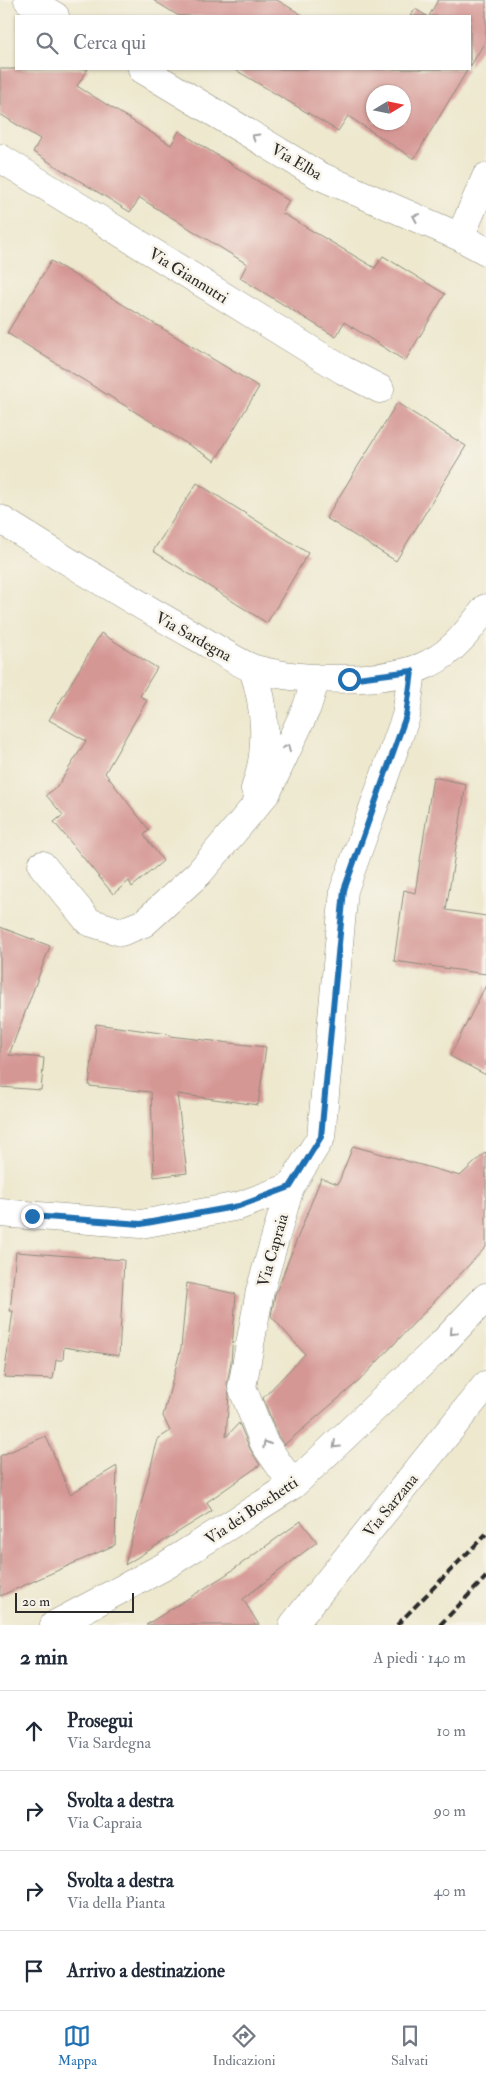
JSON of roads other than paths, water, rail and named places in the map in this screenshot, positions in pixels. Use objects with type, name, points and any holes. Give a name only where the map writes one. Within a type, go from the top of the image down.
[{"type":"street","points":[[28,0],[53,15]]},
{"type":"street","name":"Via Elba","points":[[144,70],[318,175],[460,237],[486,251]]},
{"type":"street","name":"Via Giannutri","points":[[0,158],[302,345],[380,389]]},
{"type":"street","points":[[460,237],[486,177]]},
{"type":"street","name":"Via Sardegna","points":[[0,518],[145,608],[253,669],[316,678],[349,679],[412,671]]},
{"type":"street","points":[[412,671],[432,663],[452,646],[471,628],[486,608]]},
{"type":"street","points":[[243,818],[263,768],[264,720],[262,693],[253,669]]},
{"type":"street","name":"Via Capraia","points":[[293,1485],[264,1443],[242,1386],[260,1291],[290,1187],[321,1137],[344,890],[406,716],[412,671]]},
{"type":"street","points":[[42,865],[89,922],[122,932],[144,923],[199,873],[243,818],[268,792],[307,707],[316,678]]},
{"type":"street","points":[[0,1213],[141,1224],[239,1206],[290,1187]]},
{"type":"street","name":"Via dei Boschetti","points":[[54,1625],[165,1566],[293,1485],[439,1347],[486,1297]]},
{"type":"street","name":"Via Sarzana","points":[[293,1625],[486,1386]]},
{"type":"railway","points":[[397,1625],[486,1534]]},
{"type":"railway","points":[[440,1625],[486,1577]]}]
